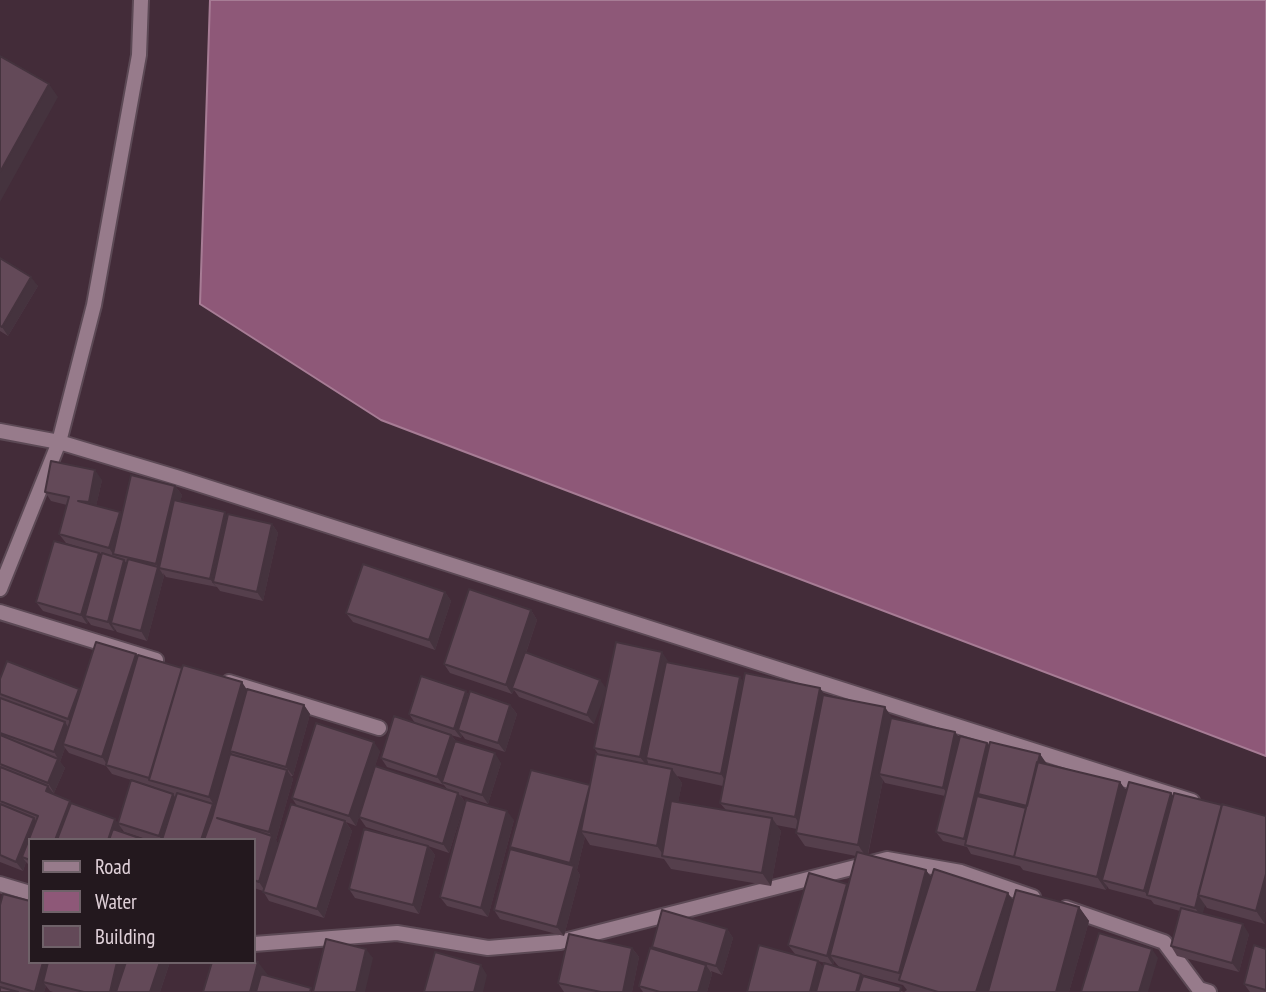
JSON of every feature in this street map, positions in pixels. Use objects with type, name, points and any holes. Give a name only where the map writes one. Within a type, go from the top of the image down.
[{"type":"street","points":[[0,589],[59,442],[94,305],[139,55],[141,0]]},
{"type":"street","points":[[0,431],[59,442],[202,485],[1201,804]]},
{"type":"street","points":[[0,612],[170,665]]},
{"type":"street","points":[[209,676],[379,728]]},
{"type":"street","points":[[256,944],[397,933],[488,948],[560,942],[887,859],[961,872],[1164,942],[1199,989],[1209,992]]},
{"type":"street","points":[[0,884],[28,892]]},
{"type":"water","points":[[210,0],[1266,0],[1266,756],[381,420],[200,304]]},
{"type":"building","points":[[0,56],[49,84],[0,172]]},
{"type":"building","points":[[0,258],[31,277],[2,327],[0,326]]},
{"type":"building","points":[[51,461],[95,470],[89,502],[78,501],[120,512],[109,548],[59,534],[69,497],[45,492]]},
{"type":"building","points":[[131,475],[175,486],[156,564],[113,554]]},
{"type":"building","points":[[174,500],[225,512],[210,579],[159,568]]},
{"type":"building","points":[[228,514],[272,524],[257,592],[213,582]]},
{"type":"building","points":[[54,541],[99,553],[81,615],[36,602]]},
{"type":"building","points":[[102,553],[124,560],[108,622],[85,616]]},
{"type":"building","points":[[128,559],[158,567],[141,631],[111,623]]},
{"type":"building","points":[[363,564],[445,592],[429,640],[346,613]]},
{"type":"building","points":[[469,589],[531,610],[506,685],[444,664]]},
{"type":"building","points":[[96,642],[136,654],[102,757],[63,744]]},
{"type":"building","points":[[616,642],[662,652],[640,757],[594,748]]},
{"type":"building","points":[[525,652],[600,680],[587,715],[512,688]]},
{"type":"building","points":[[138,655],[182,668],[149,778],[106,765]]},
{"type":"building","points":[[7,661],[79,689],[68,719],[0,694],[0,679]]},
{"type":"building","points":[[666,662],[740,677],[721,774],[646,758]]},
{"type":"building","points":[[183,665],[242,682],[209,797],[149,780]]},
{"type":"building","points":[[745,673],[820,688],[795,817],[720,803]]},
{"type":"building","points":[[421,676],[466,691],[454,729],[409,714]]},
{"type":"building","points":[[247,689],[304,705],[286,767],[230,751]]},
{"type":"building","points":[[470,691],[510,705],[498,743],[458,730]]},
{"type":"building","points":[[823,695],[885,707],[858,845],[796,833]]},
{"type":"building","points":[[0,698],[65,722],[54,752],[0,733]]},
{"type":"building","points":[[394,716],[451,735],[437,777],[381,758]]},
{"type":"building","points":[[891,718],[955,732],[943,788],[879,774]]},
{"type":"building","points":[[316,723],[374,742],[349,816],[292,798]]},
{"type":"building","points":[[0,735],[58,759],[48,783],[0,764]]},
{"type":"building","points":[[960,736],[987,743],[964,839],[936,832]]},
{"type":"building","points":[[455,741],[495,753],[482,795],[442,782]]},
{"type":"building","points":[[990,742],[1040,754],[1027,806],[978,794]]},
{"type":"building","points":[[230,754],[287,770],[269,832],[217,818],[272,836],[259,882],[256,881],[256,838],[205,838]]},
{"type":"building","points":[[596,754],[672,769],[657,846],[581,831]]},
{"type":"building","points":[[1037,762],[1120,782],[1097,877],[1014,857]]},
{"type":"building","points":[[375,766],[458,793],[443,844],[359,817]]},
{"type":"building","points":[[0,767],[48,786],[46,791],[70,801],[56,838],[29,838],[38,816],[0,801]]},
{"type":"building","points":[[531,770],[590,785],[570,863],[510,847]]},
{"type":"building","points":[[131,780],[173,794],[159,836],[118,823]]},
{"type":"building","points":[[1129,782],[1171,793],[1144,891],[1102,880]]},
{"type":"building","points":[[177,793],[213,804],[202,838],[163,838]]},
{"type":"building","points":[[1174,793],[1222,805],[1195,908],[1147,895]]},
{"type":"building","points":[[977,796],[1026,808],[1014,857],[965,845]]},
{"type":"building","points":[[466,800],[507,811],[481,908],[440,897]]},
{"type":"building","points":[[671,801],[772,818],[762,873],[662,856]]},
{"type":"building","points":[[71,803],[115,819],[109,838],[58,838]]},
{"type":"building","points":[[0,804],[34,818],[16,862],[0,855]]},
{"type":"building","points":[[291,804],[345,821],[317,909],[263,892]]},
{"type":"building","points":[[1222,804],[1266,816],[1266,874],[1256,911],[1198,895]]},
{"type":"building","points":[[113,829],[139,838],[110,838]]},
{"type":"building","points":[[364,829],[428,846],[413,905],[349,889]]},
{"type":"building","points":[[28,842],[28,859],[22,857]]},
{"type":"building","points":[[510,849],[574,866],[557,927],[494,910]]},
{"type":"building","points":[[857,852],[926,870],[899,973],[830,955]]},
{"type":"building","points":[[934,869],[1008,893],[976,992],[938,992],[899,980]]},
{"type":"building","points":[[809,873],[847,884],[827,956],[788,945]]},
{"type":"building","points":[[1016,890],[1079,907],[1056,992],[988,992]]},
{"type":"building","points":[[3,894],[28,900],[28,964],[42,964],[35,992],[0,982],[0,905]]},
{"type":"building","points":[[1181,908],[1243,924],[1232,963],[1171,946]]},
{"type":"building","points":[[662,910],[727,929],[716,966],[652,947]]},
{"type":"building","points":[[1099,933],[1152,949],[1139,992],[1081,992]]},
{"type":"building","points":[[569,934],[632,948],[623,992],[601,992],[558,983]]},
{"type":"building","points":[[326,939],[366,949],[356,992],[313,992]]},
{"type":"building","points":[[759,945],[818,961],[810,992],[747,992]]},
{"type":"building","points":[[1254,945],[1266,949],[1266,990],[1244,984]]},
{"type":"building","points":[[650,948],[706,965],[698,992],[660,992],[639,986]]},
{"type":"building","points":[[435,952],[481,965],[474,992],[424,992]]},
{"type":"building","points":[[258,962],[250,992],[203,992],[211,964]]},
{"type":"building","points":[[824,963],[861,974],[856,992],[816,992]]},
{"type":"building","points":[[48,964],[117,964],[110,992],[84,992],[43,982]]},
{"type":"building","points":[[125,964],[159,964],[150,992],[116,992]]},
{"type":"building","points":[[261,974],[311,988],[310,992],[256,992]]},
{"type":"building","points":[[863,976],[901,987],[900,992],[858,992]]},
{"type":"building","points":[[0,987],[18,992],[0,992]]}]
